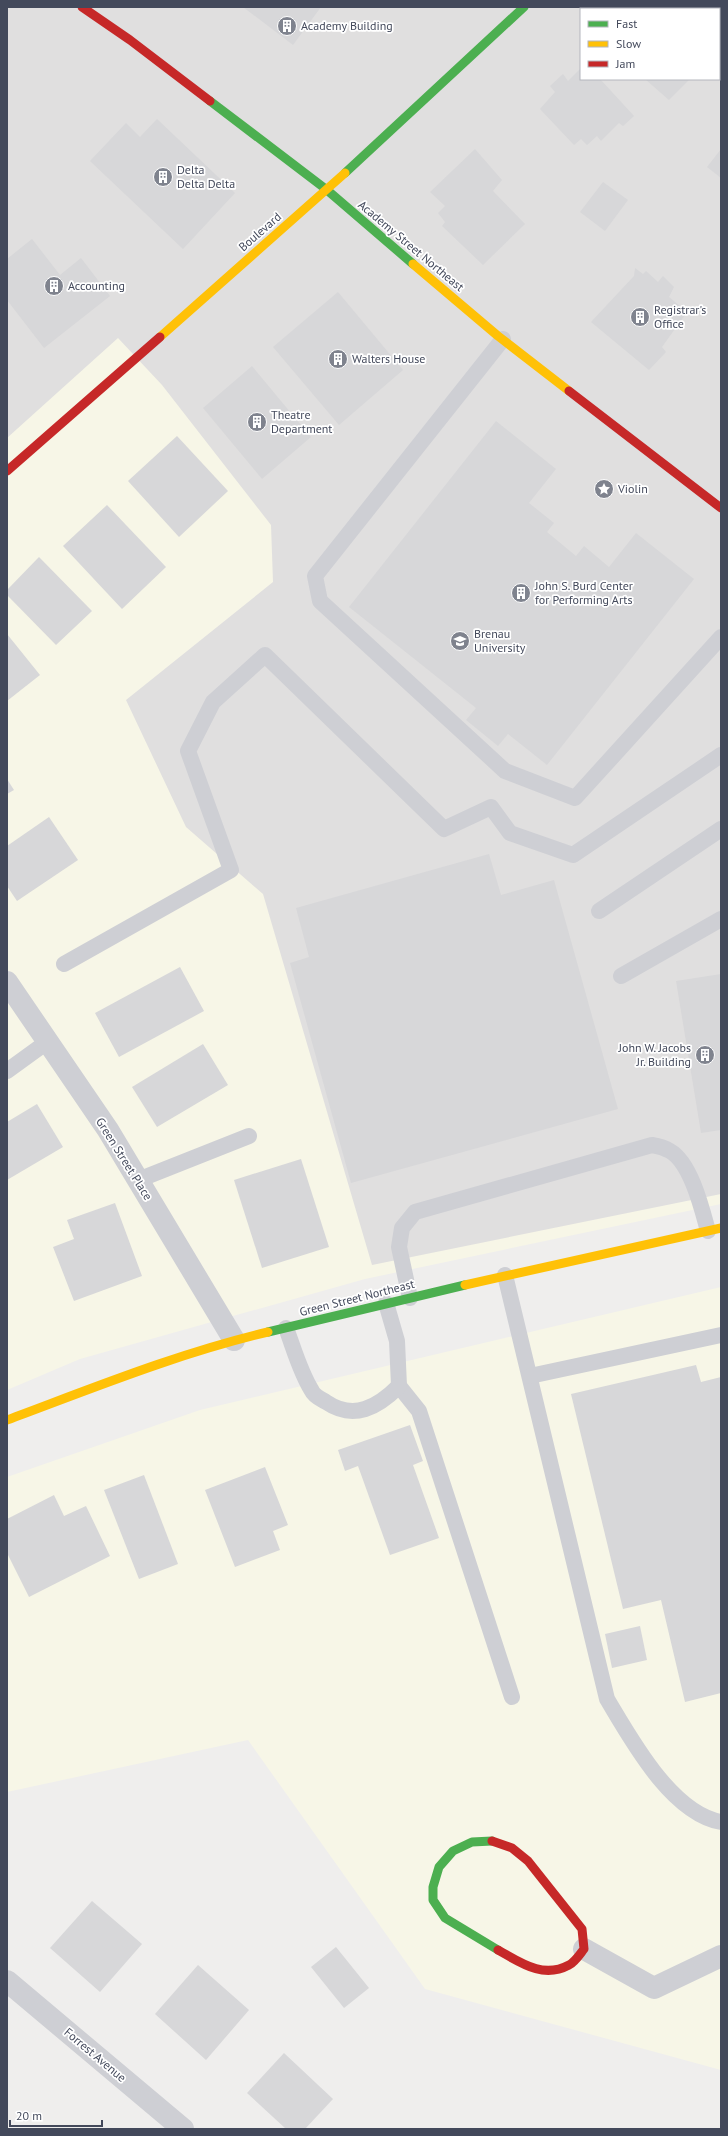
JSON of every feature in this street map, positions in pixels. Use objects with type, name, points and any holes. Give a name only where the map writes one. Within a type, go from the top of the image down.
[{"type":"main road","name":"Academy Street Northeast","points":[[82,7],[130,40],[327,190],[503,340],[721,508]]},
{"type":"main road","name":"Boulevard","points":[[7,471],[327,190],[524,7]]},
{"type":"main road","name":"Green Street Northeast","points":[[7,1420],[127,1376],[234,1340],[505,1275],[714,1230]]},
{"type":"main road","points":[[492,1841],[512,1848],[528,1861],[582,1929],[584,1949],[570,1965],[550,1971],[532,1969],[515,1961],[462,1930],[445,1918],[433,1900],[433,1887],[439,1867],[453,1851],[472,1842],[492,1841]]},
{"type":"street","name":"Green Street Place","points":[[7,982],[108,1130],[234,1340]]},
{"type":"street","points":[[584,1949],[654,1988],[721,1956]]},
{"type":"street","name":"Forrest Avenue","points":[[7,1980],[183,2129]]},
{"type":"lane","points":[[503,340],[315,576],[320,601],[504,771],[575,798],[721,637]]},
{"type":"lane","points":[[64,964],[231,870],[188,751],[213,702],[265,655],[444,829],[491,807],[510,833],[573,855],[721,755]]},
{"type":"lane","points":[[599,911],[721,830]]},
{"type":"lane","points":[[621,976],[721,919]]},
{"type":"lane","points":[[7,1071],[47,1042]]},
{"type":"lane","points":[[138,1180],[248,1136]]},
{"type":"lane","points":[[410,1298],[399,1247],[402,1228],[415,1212],[652,1144],[671,1151],[688,1172],[714,1230]]},
{"type":"lane","points":[[505,1275],[607,1699],[639,1753],[678,1798],[699,1813],[721,1822]]},
{"type":"lane","points":[[386,1304],[397,1341],[399,1386],[419,1410],[512,1697]]},
{"type":"lane","points":[[286,1328],[301,1370],[312,1393],[336,1409],[360,1412],[384,1401],[399,1386]]},
{"type":"lane","points":[[530,1376],[721,1335]]},
{"type":"shaded area","name":"Brenau University","points":[[7,7],[721,7],[721,1204],[365,1279],[80,1359],[7,1390]]},
{"type":"shaded area","name":"Brenau University","points":[[7,7],[712,8],[580,8],[580,80],[720,80],[720,15],[721,16],[721,1194],[372,1265],[263,894],[186,827],[126,700],[273,582],[271,525],[162,385],[118,338],[7,438]]},
{"type":"shaded area","points":[[721,1287],[721,2070],[425,1989],[248,1740],[7,1792],[7,1477],[200,1410]]},
{"type":"building","name":"Academy Building","points":[[243,7],[321,7],[293,45]]},
{"type":"building","points":[[580,69],[580,80],[601,80],[634,116],[623,126],[619,123],[601,141],[597,136],[587,145],[581,139],[574,145],[540,109],[555,92],[550,86],[563,74],[568,81]]},
{"type":"building","points":[[646,80],[689,80],[669,100]]},
{"type":"building","name":"Delta Delta Delta","points":[[157,119],[235,193],[183,249],[90,161],[126,123],[140,137]]},
{"type":"building","points":[[475,149],[502,180],[493,191],[525,224],[483,265],[442,226],[445,222],[438,213],[445,206],[430,192]]},
{"type":"building","points":[[721,149],[721,178],[707,167]]},
{"type":"building","points":[[603,182],[628,200],[605,231],[580,212]]},
{"type":"building","name":"Accounting","points":[[32,239],[60,275],[81,258],[110,296],[44,348],[7,300],[7,259]]},
{"type":"building","name":"Registrar's Office","points":[[635,268],[643,274],[646,271],[658,282],[663,276],[674,287],[669,297],[687,312],[662,347],[666,352],[649,370],[591,322],[634,276]]},
{"type":"building","name":"Walters House","points":[[338,292],[403,370],[339,425],[273,347]]},
{"type":"building","name":"Theatre Department","points":[[252,366],[311,437],[262,479],[203,408]]},
{"type":"building","name":"John S. Burd Center for Performing Arts","points":[[496,421],[556,469],[529,503],[554,523],[547,532],[576,556],[584,546],[609,567],[636,533],[694,579],[547,765],[508,734],[498,746],[466,720],[476,708],[349,607]]},
{"type":"building","points":[[177,436],[228,491],[179,537],[128,481]]},
{"type":"building","points":[[107,505],[166,567],[122,609],[63,546]]},
{"type":"building","points":[[39,557],[92,611],[56,645],[7,595],[7,590]]},
{"type":"building","points":[[7,634],[40,675],[7,701]]},
{"type":"building","points":[[7,779],[14,790],[7,794]]},
{"type":"building","points":[[49,817],[78,860],[17,901],[7,886],[7,846]]},
{"type":"building","points":[[489,854],[501,895],[554,880],[618,1109],[351,1183],[290,963],[309,957],[296,908]]},
{"type":"building","points":[[180,967],[204,1011],[119,1057],[95,1013]]},
{"type":"building","name":"John W. Jacobs Jr. Building","points":[[721,974],[721,1130],[701,1133],[676,981]]},
{"type":"building","points":[[203,1044],[228,1085],[157,1127],[132,1087]]},
{"type":"building","points":[[37,1104],[63,1147],[7,1180],[7,1122]]},
{"type":"building","points":[[301,1159],[329,1247],[262,1268],[234,1180]]},
{"type":"building","points":[[115,1203],[142,1276],[74,1301],[53,1247],[74,1239],[67,1220]]},
{"type":"building","points":[[696,1365],[701,1382],[721,1377],[721,1693],[685,1702],[661,1600],[623,1609],[571,1394]]},
{"type":"building","points":[[410,1425],[423,1461],[413,1465],[439,1538],[390,1555],[358,1466],[345,1471],[338,1450]]},
{"type":"building","points":[[265,1467],[288,1525],[273,1531],[280,1550],[235,1567],[205,1490]]},
{"type":"building","points":[[144,1475],[178,1564],[139,1579],[104,1490]]},
{"type":"building","points":[[54,1495],[64,1516],[86,1506],[110,1556],[29,1597],[7,1553],[7,1519]]},
{"type":"building","points":[[640,1626],[647,1660],[612,1668],[605,1634]]},
{"type":"building","points":[[92,1901],[142,1944],[100,1992],[50,1948]]},
{"type":"building","points":[[336,1947],[369,1988],[344,2008],[311,1967]]},
{"type":"building","points":[[198,1965],[249,2010],[206,2060],[155,2014]]},
{"type":"building","points":[[284,2053],[333,2099],[305,2129],[286,2129],[247,2093]]},
{"type":"traffic: fast","points":[[345,173],[524,7]]},
{"type":"traffic: fast","points":[[210,101],[327,190],[413,264]]},
{"type":"traffic: fast","points":[[268,1332],[465,1285]]},
{"type":"traffic: fast","points":[[492,1841],[472,1842],[453,1851],[439,1867],[433,1887],[433,1900],[445,1918],[498,1950]]},
{"type":"traffic: slow","points":[[160,337],[345,173]]},
{"type":"traffic: slow","points":[[413,264],[498,336],[569,391]]},
{"type":"traffic: slow","points":[[465,1285],[721,1228]]},
{"type":"traffic: slow","points":[[7,1420],[169,1361],[235,1340],[268,1332]]},
{"type":"traffic: jam","points":[[82,7],[130,40],[210,101]]},
{"type":"traffic: jam","points":[[7,471],[160,337]]},
{"type":"traffic: jam","points":[[569,391],[721,508]]},
{"type":"traffic: jam","points":[[492,1841],[512,1848],[528,1861],[582,1929],[584,1949],[571,1964],[559,1969],[550,1970],[532,1968],[498,1950]]},
{"type":"place","name":"Academy Building","points":[[287,26]]},
{"type":"place","name":"Delta Delta Delta","points":[[163,177]]},
{"type":"place","name":"Accounting","points":[[54,286]]},
{"type":"place","name":"Registrar's Office","points":[[640,317]]},
{"type":"place","name":"Walters House","points":[[338,359]]},
{"type":"place","name":"Theatre Department","points":[[257,422]]},
{"type":"place","name":"Violin","points":[[604,489]]},
{"type":"place","name":"John S. Burd Center for Performing Arts","points":[[521,593]]},
{"type":"place","name":"Brenau University","points":[[460,641]]},
{"type":"place","name":"John W. Jacobs Jr. Building","points":[[705,1055]]}]
